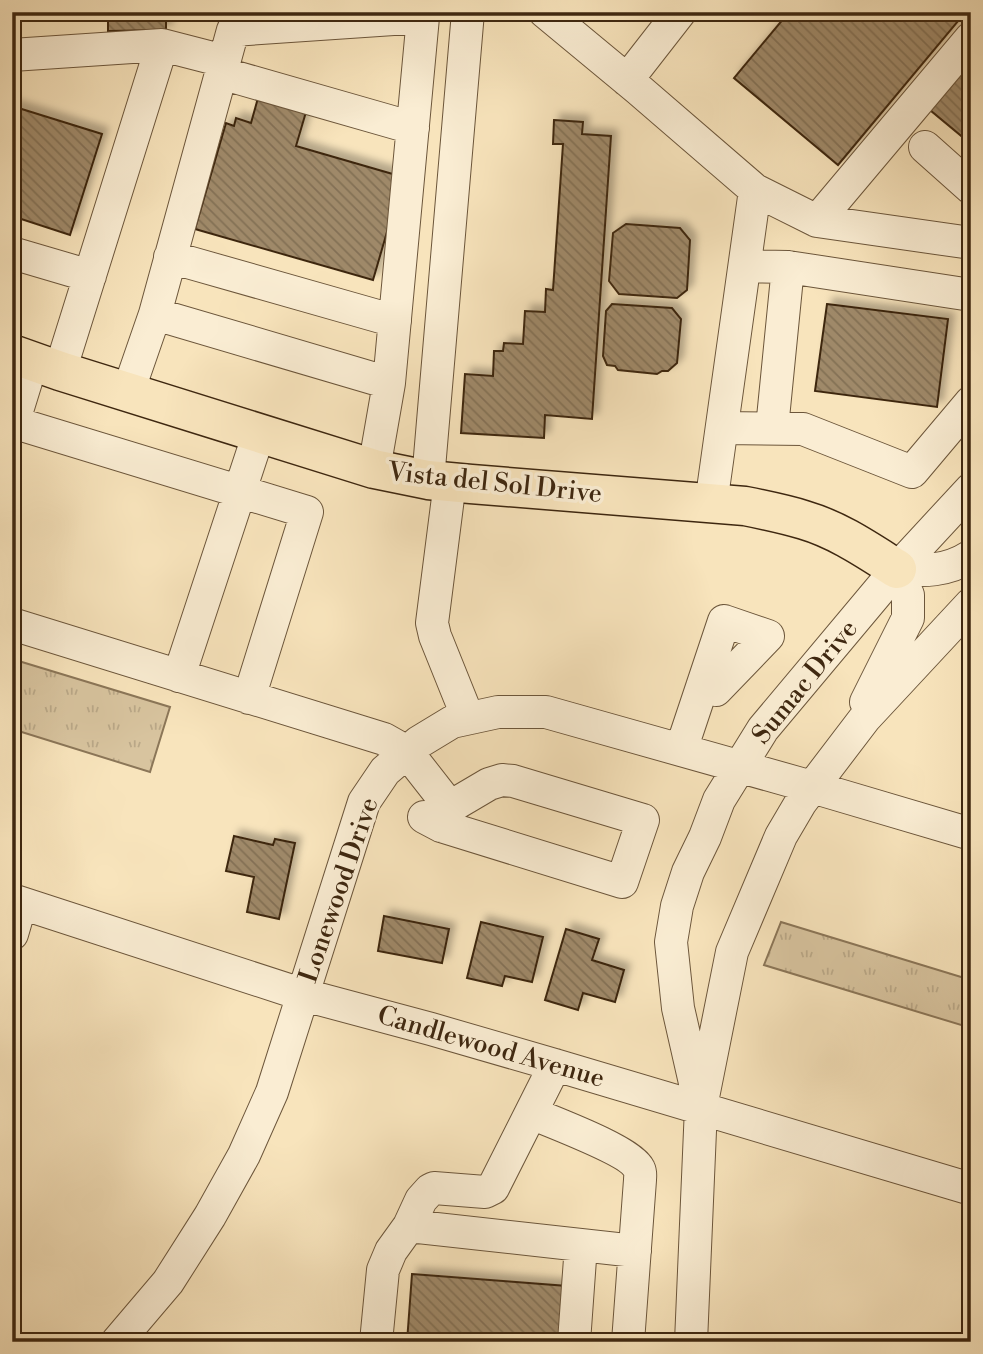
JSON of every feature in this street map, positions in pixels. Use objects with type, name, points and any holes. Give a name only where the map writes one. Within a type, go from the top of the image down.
[{"type":"main road","name":"Vista del Sol Drive","points":[[35,362],[374,469],[439,481],[744,506],[772,511],[806,520],[845,537],[897,569]]},
{"type":"street","points":[[468,12],[432,623],[468,718]]},
{"type":"street","points":[[545,12],[755,190],[817,221],[971,243]]},
{"type":"street","points":[[627,80],[680,12]]},
{"type":"street","points":[[128,392],[155,314],[233,30],[423,17],[390,383],[374,469]]},
{"type":"street","points":[[817,221],[971,38]]},
{"type":"street","points":[[162,45],[90,276],[35,362],[13,424],[307,512],[249,698]]},
{"type":"street","points":[[12,55],[162,45],[413,128]]},
{"type":"street","points":[[925,147],[971,188]]},
{"type":"street","points":[[711,504],[755,190]]},
{"type":"street","points":[[12,253],[90,276]]},
{"type":"street","points":[[170,257],[395,321]]},
{"type":"street","points":[[745,266],[788,267],[971,295]]},
{"type":"street","points":[[772,428],[788,267]]},
{"type":"street","points":[[155,314],[390,383]]},
{"type":"street","points":[[722,428],[803,429],[912,472],[971,402]]},
{"type":"street","points":[[179,676],[259,433]]},
{"type":"street","name":"Sumac Drive","points":[[701,1107],[678,1009],[671,942],[677,906],[688,873],[719,800],[763,729],[897,569],[971,489]]},
{"type":"street","points":[[842,748],[908,618],[908,595],[897,569],[930,571],[961,563],[971,556]]},
{"type":"street","name":"Sumac Drive","points":[[691,1342],[701,1107],[732,952],[780,836],[813,787],[865,718],[971,604]]},
{"type":"street","points":[[12,624],[384,739],[407,752],[438,817],[622,882],[643,820],[502,780],[489,784],[438,817]]},
{"type":"street","points":[[681,750],[702,687]]},
{"type":"street","name":"Lonewood Drive","points":[[117,1342],[168,1282],[210,1216],[244,1155],[272,1092],[364,802],[385,771],[419,742],[452,722],[498,712],[546,712],[971,834]]},
{"type":"street","points":[[12,934],[16,901]]},
{"type":"street","name":"Candlewood Avenue","points":[[16,901],[303,995],[701,1107],[971,1189]]},
{"type":"street","points":[[376,1342],[383,1270],[421,1200],[430,1190],[442,1188],[485,1192],[493,1188],[555,1065]]},
{"type":"street","points":[[531,1113],[628,1157],[639,1169],[628,1342]]},
{"type":"street","points":[[409,1226],[635,1251]]},
{"type":"street","points":[[574,1342],[581,1245]]},
{"type":"green space","points":[[12,659],[170,707],[150,772],[12,729]]},
{"type":"green space","points":[[781,922],[971,980],[971,1028],[764,965]]},
{"type":"building","points":[[108,12],[166,12],[166,30],[108,31]]},
{"type":"building","points":[[789,12],[955,12],[953,15],[959,20],[838,165],[734,78]]},
{"type":"building","points":[[971,61],[971,144],[930,110]]},
{"type":"building","points":[[258,98],[306,112],[296,146],[403,177],[373,280],[195,229],[226,123],[234,126],[236,118],[251,123]]},
{"type":"building","points":[[12,106],[102,134],[70,235],[12,216]]},
{"type":"building","points":[[554,120],[583,122],[582,134],[611,136],[592,419],[545,415],[544,438],[461,433],[465,374],[493,376],[494,351],[503,351],[504,343],[523,344],[525,311],[545,312],[546,289],[553,290],[563,144],[553,144]]},
{"type":"building","points":[[626,224],[680,228],[690,240],[687,290],[677,298],[619,294],[609,281],[613,233]]},
{"type":"building","points":[[612,304],[672,308],[681,319],[677,363],[668,371],[657,374],[618,370],[615,366],[607,365],[603,356],[606,311]]},
{"type":"building","points":[[827,304],[948,319],[937,407],[815,391]]},
{"type":"building","points":[[234,836],[273,845],[275,839],[295,843],[279,919],[247,912],[254,877],[226,871]]},
{"type":"building","points":[[384,916],[449,929],[442,963],[378,951]]},
{"type":"building","points":[[481,922],[543,937],[532,982],[505,976],[502,986],[467,978]]},
{"type":"building","points":[[566,929],[599,939],[592,960],[624,970],[615,1002],[583,993],[578,1010],[545,1000]]},
{"type":"building","points":[[412,1274],[567,1286],[563,1342],[407,1342]]}]
